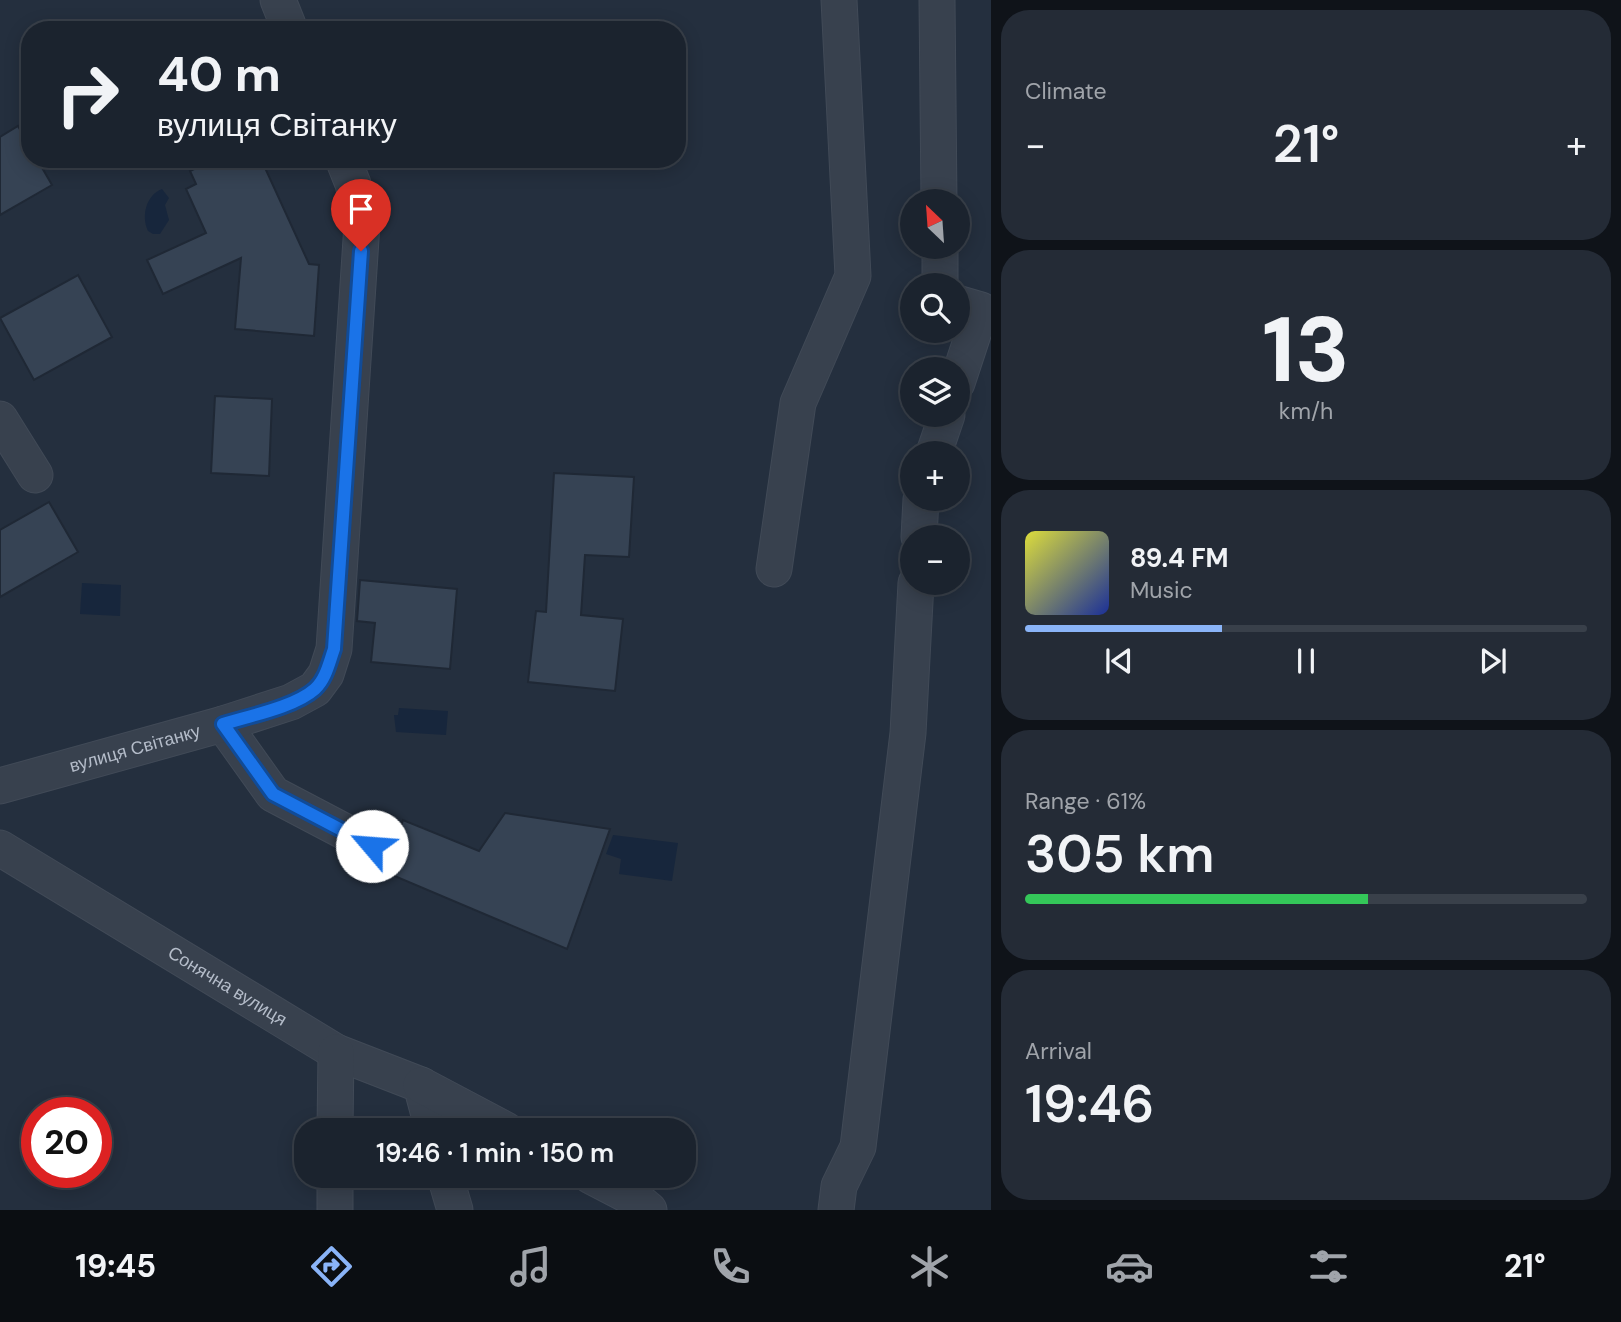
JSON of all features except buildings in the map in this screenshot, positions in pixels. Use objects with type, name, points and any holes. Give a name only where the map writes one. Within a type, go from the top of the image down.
[{"type":"street","points":[[278,0],[286,21]]},
{"type":"street","points":[[774,569],[798,403],[853,276],[839,0]]},
{"type":"street","points":[[937,0],[939,189]]},
{"type":"street","name":"вулиця Світанку","points":[[0,786],[223,724],[291,702],[315,689],[326,674],[334,649],[362,225],[347,168]]},
{"type":"street","points":[[966,357],[981,310],[970,307]]},
{"type":"street","points":[[0,419],[35,475]]},
{"type":"street","points":[[836,1210],[839,1186],[858,1147],[908,733],[915,595]]},
{"type":"street","points":[[223,724],[273,794],[372,846]]},
{"type":"street","name":"Сонячна вулиця","points":[[0,848],[336,1052],[421,1085],[483,1118]]},
{"type":"street","points":[[335,1118],[336,1052]]},
{"type":"street","points":[[421,1085],[430,1118]]},
{"type":"street","points":[[335,1188],[335,1210]]},
{"type":"street","points":[[449,1188],[455,1210]]},
{"type":"street","points":[[614,1188],[649,1210]]},
{"type":"water","points":[[162,189],[169,198],[165,205],[169,220],[160,234],[153,234],[148,231],[146,225],[146,207],[152,196]]},
{"type":"water","points":[[82,583],[121,585],[120,616],[80,614]]},
{"type":"water","points":[[399,708],[448,711],[446,735],[396,732],[394,715],[398,715]]},
{"type":"water","points":[[613,835],[678,843],[672,881],[619,874],[621,859],[606,854]]},
{"type":"route","points":[[361,251],[334,649],[326,674],[315,689],[291,702],[223,724],[273,794],[372,846]]}]
